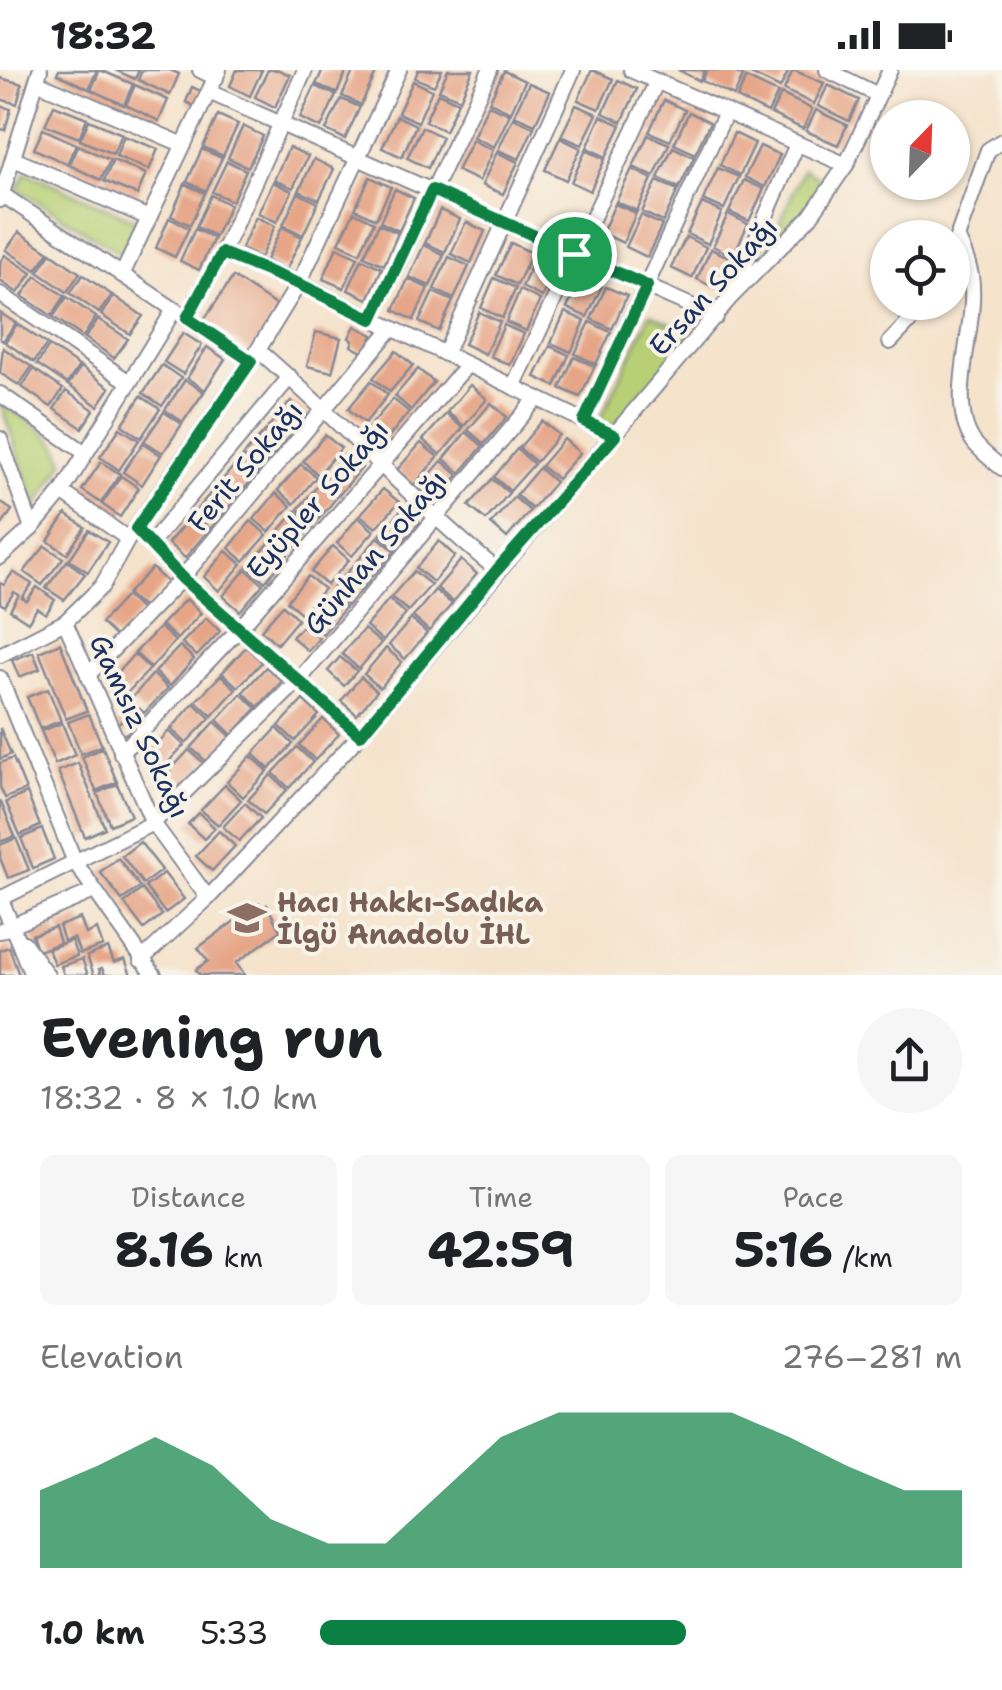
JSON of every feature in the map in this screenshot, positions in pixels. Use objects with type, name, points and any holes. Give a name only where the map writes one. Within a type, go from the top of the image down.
[{"type":"street","points":[[200,70],[279,123],[716,317]]},
{"type":"street","points":[[0,557],[32,528],[62,492],[129,382],[222,253],[304,70]]},
{"type":"street","points":[[0,655],[65,622],[102,586],[132,534],[299,284],[399,70]]},
{"type":"street","points":[[372,319],[490,70]]},
{"type":"street","points":[[446,354],[573,70]]},
{"type":"street","points":[[827,70],[878,95]]},
{"type":"street","name":"Ersan Sokağı","points":[[141,960],[208,898],[360,735],[730,298],[810,216],[846,165],[890,70]]},
{"type":"street","points":[[184,145],[35,74],[1,198],[181,314],[290,378],[436,520],[497,570]]},
{"type":"street","points":[[513,387],[574,254],[646,74],[846,165]]},
{"type":"street","points":[[122,274],[215,80]]},
{"type":"street","points":[[584,421],[726,112]]},
{"type":"street","points":[[963,220],[988,150],[1002,141]]},
{"type":"street","points":[[730,298],[797,144]]},
{"type":"street","points":[[10,154],[150,218]]},
{"type":"street","points":[[222,253],[299,284],[615,436]]},
{"type":"street","points":[[970,272],[970,302]]},
{"type":"street","points":[[0,294],[129,382]]},
{"type":"street","points":[[890,342],[908,320]]},
{"type":"street","points":[[968,320],[962,391],[964,422],[973,441],[1002,468]]},
{"type":"street","name":"Ferit Sokağı","points":[[88,675],[182,578],[392,328]]},
{"type":"street","name":"Eyüpler Sokağı","points":[[122,753],[239,628],[467,364]]},
{"type":"street","points":[[151,543],[290,378]]},
{"type":"street","points":[[0,394],[84,452]]},
{"type":"street","name":"Günhan Sokağı","points":[[0,898],[152,823],[298,680],[537,398]]},
{"type":"street","points":[[0,439],[32,528]]},
{"type":"street","points":[[62,492],[151,543],[182,578],[360,735]]},
{"type":"street","name":"Gamsız Sokağı","points":[[65,622],[152,823],[208,898]]},
{"type":"street","points":[[0,678],[75,862],[154,975]]},
{"type":"street","points":[[6,929],[94,891]]},
{"type":"street","points":[[0,898],[6,929],[32,975]]},
{"type":"street","points":[[6,929],[47,975]]},
{"type":"green space","points":[[803,169],[827,182],[827,189],[758,274]]},
{"type":"green space","points":[[26,172],[140,222],[124,256],[18,189]]},
{"type":"green space","points":[[650,314],[696,335],[616,425],[598,424]]},
{"type":"green space","points":[[0,402],[48,435],[61,453],[64,463],[36,507]]},
{"type":"building","points":[[59,70],[97,70],[89,89],[57,74]]},
{"type":"building","points":[[100,70],[133,84],[124,105],[91,90]]},
{"type":"building","points":[[115,70],[139,70],[135,79]]},
{"type":"building","points":[[142,70],[170,70],[179,74],[170,95],[138,80]]},
{"type":"building","points":[[237,70],[262,70],[250,96],[230,86]]},
{"type":"building","points":[[268,70],[290,75],[275,107],[255,97]]},
{"type":"building","points":[[323,70],[347,70],[337,93],[316,84]]},
{"type":"building","points":[[354,70],[376,73],[361,105],[342,96]]},
{"type":"building","points":[[418,70],[442,70],[434,86],[415,78]]},
{"type":"building","points":[[448,70],[473,70],[460,99],[439,90]]},
{"type":"building","points":[[592,70],[613,79],[599,109],[578,100]]},
{"type":"building","points":[[678,70],[705,70],[700,81]]},
{"type":"building","points":[[707,70],[730,70],[743,76],[734,96],[702,81]]},
{"type":"building","points":[[789,70],[780,88],[749,73]]},
{"type":"building","points":[[793,70],[824,83],[814,104],[784,90]]},
{"type":"building","points":[[504,71],[525,81],[511,112],[489,102]]},
{"type":"building","points":[[0,78],[22,84],[17,104],[0,99]]},
{"type":"building","points":[[746,78],[778,93],[768,113],[737,98]]},
{"type":"building","points":[[618,80],[637,89],[622,122],[603,113]]},
{"type":"building","points":[[413,81],[432,90],[418,122],[398,113]]},
{"type":"building","points":[[529,83],[550,92],[535,124],[514,115]]},
{"type":"building","points":[[135,85],[168,100],[159,121],[126,105]]},
{"type":"building","points":[[828,85],[859,100],[849,121],[818,106]]},
{"type":"building","points":[[315,86],[336,95],[321,128],[300,118]]},
{"type":"building","points":[[192,87],[205,93],[198,108],[186,102]]},
{"type":"building","points":[[438,93],[458,102],[445,131],[425,121]]},
{"type":"building","points":[[781,94],[812,109],[803,129],[771,114]]},
{"type":"building","points":[[341,99],[360,107],[345,139],[326,130]]},
{"type":"building","points":[[664,100],[685,110],[670,141],[649,132]]},
{"type":"building","points":[[54,105],[87,118],[79,138],[45,125]]},
{"type":"building","points":[[488,105],[510,114],[494,147],[473,137]]},
{"type":"building","points":[[576,105],[597,114],[582,145],[561,136]]},
{"type":"building","points":[[0,106],[11,109],[5,130],[0,129]]},
{"type":"building","points":[[816,110],[847,125],[838,145],[806,131]]},
{"type":"building","points":[[689,112],[710,122],[695,154],[674,144]]},
{"type":"building","points":[[218,115],[238,124],[223,156],[203,147]]},
{"type":"building","points":[[397,116],[416,125],[402,157],[382,148]]},
{"type":"building","points":[[601,116],[621,125],[606,157],[587,148]]},
{"type":"building","points":[[513,118],[534,127],[519,159],[498,150]]},
{"type":"building","points":[[89,120],[122,134],[113,154],[80,140]]},
{"type":"building","points":[[243,126],[263,136],[248,167],[228,158]]},
{"type":"building","points":[[422,127],[442,137],[428,168],[407,158]]},
{"type":"building","points":[[43,129],[76,144],[67,164],[34,149]]},
{"type":"building","points":[[734,133],[755,143],[740,175],[720,165]]},
{"type":"building","points":[[648,135],[669,144],[654,177],[633,167]]},
{"type":"building","points":[[124,136],[158,149],[149,170],[116,156]]},
{"type":"building","points":[[560,138],[581,148],[566,180],[545,170]]},
{"type":"building","points":[[472,140],[493,150],[479,181],[457,171]]},
{"type":"building","points":[[78,145],[110,160],[101,180],[69,165]]},
{"type":"building","points":[[760,146],[780,155],[765,187],[745,177]]},
{"type":"building","points":[[289,147],[308,156],[293,188],[274,180]]},
{"type":"building","points":[[673,147],[694,157],[679,188],[658,178]]},
{"type":"building","points":[[202,149],[222,158],[206,191],[187,182]]},
{"type":"building","points":[[586,150],[605,159],[590,191],[571,182]]},
{"type":"building","points":[[497,152],[518,162],[503,194],[482,185]]},
{"type":"building","points":[[314,159],[334,169],[319,200],[299,191]]},
{"type":"building","points":[[113,160],[146,174],[137,195],[104,181]]},
{"type":"building","points":[[227,161],[246,170],[232,201],[212,192]]},
{"type":"building","points":[[718,168],[739,177],[724,209],[703,200]]},
{"type":"building","points":[[632,169],[652,179],[637,211],[616,202]]},
{"type":"building","points":[[370,177],[391,187],[376,219],[355,209]]},
{"type":"building","points":[[744,180],[764,189],[749,221],[729,212]]},
{"type":"building","points":[[657,181],[678,190],[663,222],[642,212]]},
{"type":"building","points":[[273,182],[292,191],[277,222],[258,213]]},
{"type":"building","points":[[185,184],[205,193],[190,225],[171,216]]},
{"type":"building","points":[[395,189],[414,198],[399,231],[380,222]]},
{"type":"building","points":[[298,193],[318,203],[303,235],[283,225]]},
{"type":"building","points":[[211,195],[230,205],[215,236],[196,227]]},
{"type":"building","points":[[702,203],[722,212],[708,244],[687,234]]},
{"type":"building","points":[[615,204],[636,213],[623,243],[602,233]]},
{"type":"building","points":[[440,210],[460,219],[445,252],[425,243]]},
{"type":"building","points":[[354,212],[374,222],[360,253],[339,243]]},
{"type":"building","points":[[728,214],[748,224],[733,256],[713,246]]},
{"type":"building","points":[[641,215],[662,225],[647,257],[626,247]]},
{"type":"building","points":[[256,217],[275,226],[260,258],[241,249]]},
{"type":"building","points":[[169,218],[189,228],[175,257],[156,248]]},
{"type":"building","points":[[466,222],[485,231],[471,263],[451,254]]},
{"type":"building","points":[[379,224],[398,233],[384,265],[364,256]]},
{"type":"building","points":[[282,227],[302,237],[286,270],[266,260]]},
{"type":"building","points":[[195,229],[214,238],[199,270],[180,261]]},
{"type":"building","points":[[19,232],[49,252],[36,270],[6,250]]},
{"type":"building","points":[[686,237],[706,247],[692,278],[671,268]]},
{"type":"building","points":[[511,243],[532,253],[517,285],[496,275]]},
{"type":"building","points":[[424,245],[444,255],[430,286],[409,277]]},
{"type":"building","points":[[337,247],[358,257],[344,288],[323,279]]},
{"type":"building","points":[[711,249],[731,258],[717,289],[697,279]]},
{"type":"building","points":[[51,253],[80,273],[67,292],[38,272]]},
{"type":"building","points":[[5,255],[32,273],[18,293],[0,281],[0,262]]},
{"type":"building","points":[[536,256],[556,265],[542,297],[522,287]]},
{"type":"building","points":[[449,257],[469,266],[454,299],[434,289]]},
{"type":"building","points":[[362,259],[382,268],[368,299],[348,290]]},
{"type":"building","points":[[83,275],[112,295],[99,313],[70,293]]},
{"type":"building","points":[[36,276],[65,296],[52,316],[22,296]]},
{"type":"building","points":[[582,276],[602,286],[587,317],[567,308]]},
{"type":"building","points":[[233,277],[280,308],[252,353],[204,320]]},
{"type":"building","points":[[494,278],[516,288],[502,318],[481,308]]},
{"type":"building","points":[[408,279],[428,288],[414,320],[394,310]]},
{"type":"building","points":[[606,287],[627,296],[612,329],[591,319]]},
{"type":"building","points":[[520,290],[540,300],[526,331],[506,322]]},
{"type":"building","points":[[433,292],[453,301],[439,331],[419,322]]},
{"type":"building","points":[[114,296],[143,316],[130,334],[101,315]]},
{"type":"building","points":[[67,297],[96,317],[83,337],[53,317]]},
{"type":"building","points":[[479,312],[500,322],[485,354],[464,344]]},
{"type":"building","points":[[565,312],[585,321],[571,352],[551,343]]},
{"type":"building","points":[[0,313],[16,323],[3,341],[0,339]]},
{"type":"building","points":[[98,319],[128,339],[114,358],[85,338]]},
{"type":"building","points":[[590,322],[611,332],[596,364],[575,354]]},
{"type":"building","points":[[17,324],[47,344],[34,362],[5,342]]},
{"type":"building","points":[[504,325],[524,334],[510,365],[490,356]]},
{"type":"building","points":[[355,326],[373,335],[364,353],[351,346],[353,341],[349,338]]},
{"type":"building","points":[[316,332],[341,338],[332,372],[307,366]]},
{"type":"building","points":[[183,333],[202,345],[183,374],[164,362]]},
{"type":"building","points":[[49,346],[79,366],[67,384],[37,364]]},
{"type":"building","points":[[550,346],[569,355],[555,386],[535,377]]},
{"type":"building","points":[[207,347],[225,359],[205,390],[187,378]]},
{"type":"building","points":[[3,348],[32,367],[19,385],[0,373]]},
{"type":"building","points":[[396,351],[413,365],[390,392],[373,378]]},
{"type":"building","points":[[574,357],[595,366],[580,397],[560,388]]},
{"type":"building","points":[[162,365],[181,378],[162,406],[143,393]]},
{"type":"building","points":[[81,367],[110,388],[98,406],[68,385]]},
{"type":"building","points":[[34,369],[63,389],[51,407],[22,387]]},
{"type":"building","points":[[418,369],[434,382],[411,410],[395,396]]},
{"type":"building","points":[[185,380],[204,392],[183,422],[165,410]]},
{"type":"building","points":[[371,381],[388,395],[365,423],[348,409]]},
{"type":"building","points":[[470,385],[487,399],[464,426],[447,412]]},
{"type":"building","points":[[66,391],[94,410],[82,428],[54,409]]},
{"type":"building","points":[[141,396],[160,409],[141,438],[122,425]]},
{"type":"building","points":[[393,399],[409,412],[386,440],[369,427]]},
{"type":"building","points":[[291,401],[308,416],[285,442],[268,427]]},
{"type":"building","points":[[491,403],[507,417],[484,444],[468,430]]},
{"type":"building","points":[[164,412],[182,424],[163,453],[144,441]]},
{"type":"building","points":[[446,414],[463,428],[440,455],[423,440]]},
{"type":"building","points":[[542,421],[559,435],[536,462],[519,448]]},
{"type":"building","points":[[120,428],[139,440],[119,470],[100,457]]},
{"type":"building","points":[[266,430],[283,445],[260,470],[243,456]]},
{"type":"building","points":[[466,432],[483,446],[460,473],[444,459]]},
{"type":"building","points":[[325,435],[341,448],[318,475],[303,461]]},
{"type":"building","points":[[564,439],[580,453],[557,479],[541,466]]},
{"type":"building","points":[[143,443],[161,455],[142,485],[123,472]]},
{"type":"building","points":[[421,443],[438,457],[414,485],[397,470]]},
{"type":"building","points":[[517,449],[534,464],[510,491],[494,477]]},
{"type":"building","points":[[345,454],[362,468],[339,495],[322,481]]},
{"type":"building","points":[[240,459],[258,473],[235,499],[218,485]]},
{"type":"building","points":[[442,461],[458,475],[435,502],[418,488]]},
{"type":"building","points":[[101,462],[120,474],[101,503],[82,490]]},
{"type":"building","points":[[301,464],[316,477],[294,504],[278,490]]},
{"type":"building","points":[[539,468],[555,482],[532,509],[516,495]]},
{"type":"building","points":[[121,476],[139,488],[120,517],[102,504]]},
{"type":"building","points":[[492,479],[509,493],[486,520],[469,506]]},
{"type":"building","points":[[320,483],[337,497],[315,524],[298,509]]},
{"type":"building","points":[[215,488],[233,502],[210,529],[193,514]]},
{"type":"building","points":[[383,489],[399,502],[376,528],[360,515]]},
{"type":"building","points":[[276,493],[291,506],[269,532],[254,519]]},
{"type":"building","points":[[514,497],[530,511],[507,538],[491,524]]},
{"type":"building","points":[[0,502],[12,510],[0,528]]},
{"type":"building","points":[[403,508],[420,522],[396,549],[380,535]]},
{"type":"building","points":[[296,511],[313,526],[290,552],[273,538]]},
{"type":"building","points":[[66,514],[85,527],[67,554],[48,541]]},
{"type":"building","points":[[191,516],[208,531],[185,558],[168,543]]},
{"type":"building","points":[[358,517],[374,531],[352,556],[337,543]]},
{"type":"building","points":[[251,521],[267,535],[244,561],[229,548]]},
{"type":"building","points":[[89,530],[108,542],[88,572],[69,560]]},
{"type":"building","points":[[378,537],[395,551],[372,577],[356,563]]},
{"type":"building","points":[[271,541],[288,555],[265,582],[248,567]]},
{"type":"building","points":[[439,541],[455,556],[433,582],[416,568]]},
{"type":"building","points":[[45,546],[63,558],[42,585],[24,572]]},
{"type":"building","points":[[333,546],[349,560],[327,585],[311,572]]},
{"type":"building","points":[[226,551],[242,564],[219,591],[204,577]]},
{"type":"building","points":[[461,560],[477,574],[453,602],[437,588]]},
{"type":"building","points":[[67,561],[85,574],[64,600],[46,588]]},
{"type":"building","points":[[353,566],[370,580],[347,606],[330,592]]},
{"type":"building","points":[[152,568],[168,583],[144,609],[127,594]]},
{"type":"building","points":[[246,569],[263,584],[240,611],[223,596]]},
{"type":"building","points":[[414,571],[431,585],[408,611],[391,597]]},
{"type":"building","points":[[13,572],[32,584],[22,598],[27,601],[37,587],[55,600],[46,614],[37,608],[28,622],[10,610],[19,595],[14,592],[5,606],[0,603],[0,583],[4,585]]},
{"type":"building","points":[[308,576],[324,589],[302,614],[287,601]]},
{"type":"building","points":[[435,590],[452,604],[429,631],[413,617]]},
{"type":"building","points":[[329,595],[345,608],[323,634],[307,620]]},
{"type":"building","points":[[126,596],[142,611],[117,638],[101,623]]},
{"type":"building","points":[[186,599],[201,613],[177,639],[161,625]]},
{"type":"building","points":[[389,599],[406,614],[383,641],[366,626]]},
{"type":"building","points":[[283,605],[298,619],[277,644],[261,630]]},
{"type":"building","points":[[206,618],[220,631],[197,656],[182,643]]},
{"type":"building","points":[[411,619],[427,633],[405,659],[389,645]]},
{"type":"building","points":[[160,627],[175,641],[151,668],[135,653]]},
{"type":"building","points":[[301,627],[319,638],[308,651],[292,637]]},
{"type":"building","points":[[364,629],[381,643],[359,669],[342,654]]},
{"type":"building","points":[[60,643],[87,711],[66,719],[39,652]]},
{"type":"building","points":[[180,646],[194,659],[170,686],[155,672]]},
{"type":"building","points":[[246,647],[262,662],[238,687],[222,673]]},
{"type":"building","points":[[386,648],[402,662],[380,688],[364,674]]},
{"type":"building","points":[[33,652],[40,669],[19,677],[12,660]]},
{"type":"building","points":[[134,654],[150,669],[125,695],[110,681]]},
{"type":"building","points":[[340,657],[357,671],[344,686],[328,671]]},
{"type":"building","points":[[266,667],[282,681],[258,707],[243,692]]},
{"type":"building","points":[[153,674],[168,688],[144,713],[130,700]]},
{"type":"building","points":[[221,675],[236,689],[212,716],[196,701]]},
{"type":"building","points":[[361,677],[377,691],[357,715],[341,701]]},
{"type":"building","points":[[48,689],[61,721],[40,729],[27,697]]},
{"type":"building","points":[[241,694],[257,708],[232,735],[217,720]]},
{"type":"building","points":[[303,700],[319,715],[295,741],[279,726]]},
{"type":"building","points":[[194,703],[210,718],[186,743],[171,729]]},
{"type":"building","points":[[89,714],[102,746],[81,754],[68,722]]},
{"type":"building","points":[[129,717],[135,728],[123,735],[116,724]]},
{"type":"building","points":[[323,719],[339,734],[315,760],[299,745]]},
{"type":"building","points":[[215,722],[231,736],[207,762],[191,748]]},
{"type":"building","points":[[62,723],[75,755],[55,764],[41,731]]},
{"type":"building","points":[[0,728],[11,754],[0,759]]},
{"type":"building","points":[[277,728],[293,744],[269,769],[253,754]]},
{"type":"building","points":[[169,731],[184,745],[160,771],[145,757]]},
{"type":"building","points":[[297,747],[313,762],[289,788],[273,773]]},
{"type":"building","points":[[103,748],[117,782],[96,791],[82,757]]},
{"type":"building","points":[[189,750],[205,764],[179,793],[163,778]]},
{"type":"building","points":[[251,756],[268,771],[243,797],[227,782]]},
{"type":"building","points":[[13,758],[26,790],[5,798],[0,787],[0,763]]},
{"type":"building","points":[[78,763],[105,828],[85,837],[58,771]]},
{"type":"building","points":[[271,775],[287,790],[264,814],[248,800]]},
{"type":"building","points":[[117,784],[131,816],[110,825],[97,793]]},
{"type":"building","points":[[225,785],[241,800],[218,825],[201,810]]},
{"type":"building","points":[[27,793],[40,826],[20,835],[6,802]]},
{"type":"building","points":[[0,800],[15,836],[0,842]]},
{"type":"building","points":[[245,803],[261,818],[239,841],[223,827]]},
{"type":"building","points":[[199,813],[215,828],[204,839],[188,824]]},
{"type":"building","points":[[42,829],[54,859],[33,868],[21,838]]},
{"type":"building","points":[[219,831],[235,846],[212,871],[196,856]]},
{"type":"building","points":[[16,838],[29,870],[8,878],[0,858],[0,845]]},
{"type":"building","points":[[140,842],[162,870],[143,884],[122,856]]},
{"type":"building","points":[[118,858],[140,887],[122,900],[100,872]]},
{"type":"building","points":[[164,873],[184,899],[165,913],[145,887]]},
{"type":"building","points":[[142,889],[162,915],[144,929],[124,903]]},
{"type":"building","points":[[259,903],[263,908],[267,905],[280,931],[236,963],[245,975],[200,975],[196,970],[208,961],[198,948]]},
{"type":"building","points":[[80,918],[86,934],[97,929],[103,946],[80,954],[74,938],[64,941],[59,926]]},
{"type":"building","points":[[55,927],[60,943],[38,951],[32,935]]},
{"type":"building","points":[[71,940],[77,956],[54,964],[48,949]]},
{"type":"building","points":[[9,947],[19,975],[0,975],[0,950]]},
{"type":"building","points":[[108,948],[114,963],[125,959],[131,975],[105,975],[102,968],[101,975],[94,975],[87,956]]},
{"type":"building","points":[[82,959],[88,975],[64,975],[61,966]]},
{"type":"place","name":"Hacı Hakkı-Sadıka İlgü Anadolu İHL","points":[[247,918]]},
{"type":"route","points":[[432,190],[574,254],[647,286],[584,421],[615,436],[360,735],[182,578],[136,529],[251,361],[187,318],[222,253],[372,319],[432,190]]}]
